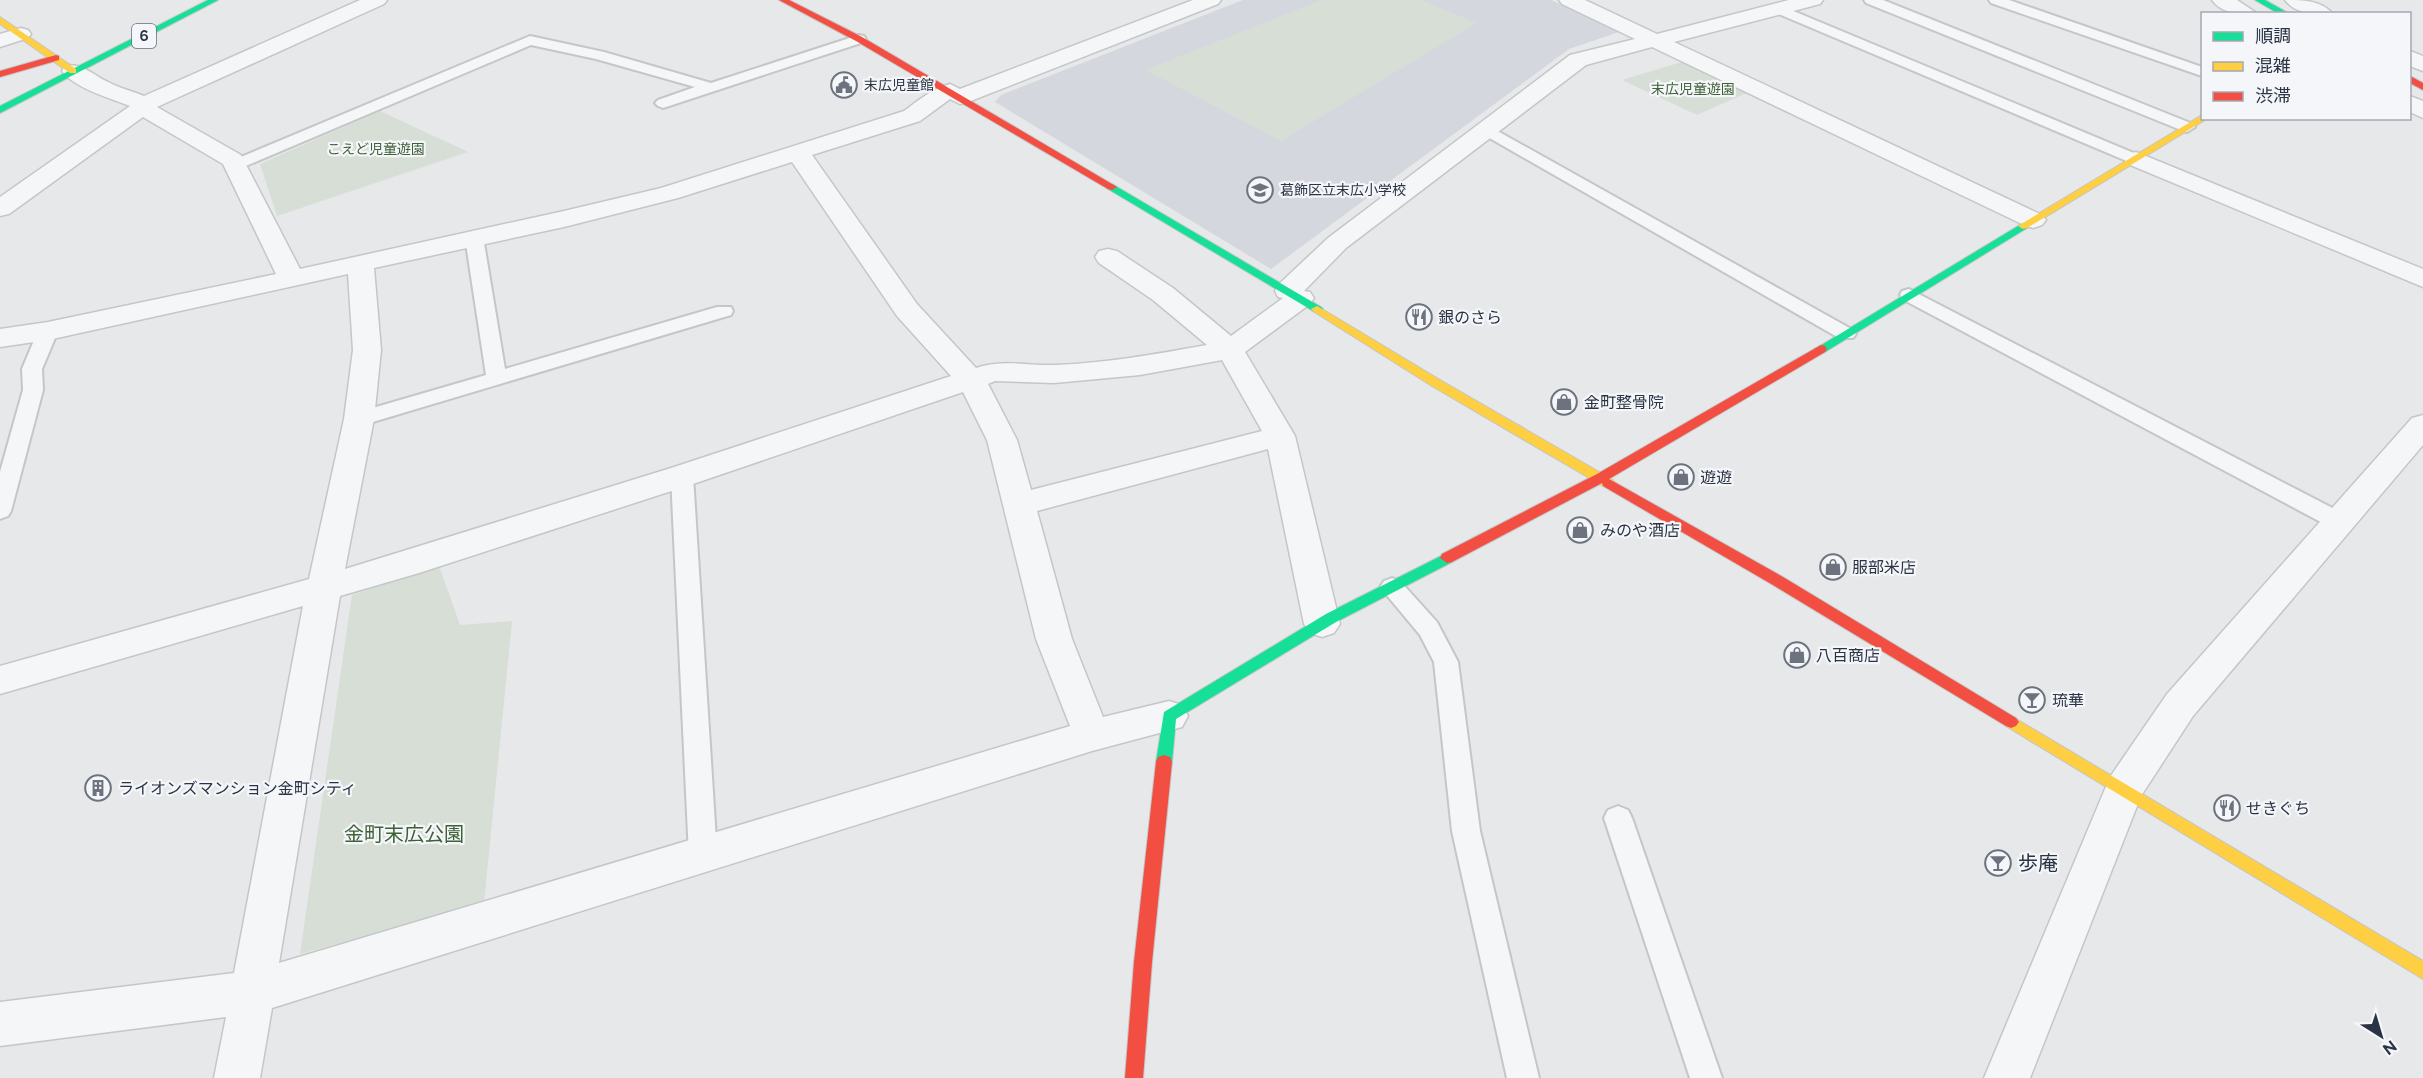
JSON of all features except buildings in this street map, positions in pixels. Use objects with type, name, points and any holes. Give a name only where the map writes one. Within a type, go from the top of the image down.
[{"type":"main road","name":"6","points":[[0,87],[214,0]]},
{"type":"main road","points":[[783,0],[859,39],[955,94],[1294,294],[1436,383],[1602,477],[2423,971]]},
{"type":"main road","points":[[2259,0],[2282,12]]},
{"type":"main road","points":[[0,20],[65,61],[58,97]]},
{"type":"main road","name":"6","points":[[0,74],[65,61]]},
{"type":"main road","name":"6","points":[[0,110],[65,61]]},
{"type":"main road","points":[[1134,1078],[1143,962],[1169,716],[1322,624],[1602,477],[1846,334],[2201,119]]},
{"type":"street","points":[[0,209],[143,105],[377,0]]},
{"type":"street","points":[[0,338],[48,331],[292,279],[474,237],[564,219],[669,193],[912,116],[939,96],[955,94],[1211,0]]},
{"type":"street","points":[[1569,0],[2033,220]]},
{"type":"street","points":[[0,681],[407,564],[682,476],[993,372],[1054,374],[1140,366],[1230,350],[1294,294],[1336,243],[1578,60],[1651,39],[1813,0]]},
{"type":"street","points":[[2222,0],[2244,12]]},
{"type":"street","points":[[2295,0],[2319,12]]},
{"type":"street","points":[[0,41],[21,34]]},
{"type":"street","points":[[65,61],[100,87],[143,105],[233,160],[292,279]]},
{"type":"street","points":[[798,153],[908,310],[971,380],[1002,440],[1054,639],[1092,735]]},
{"type":"street","points":[[2136,159],[2423,279]]},
{"type":"street","points":[[1108,257],[1162,294],[1230,350],[1280,436],[1322,624]]},
{"type":"street","points":[[237,1078],[324,588],[359,418],[367,350],[360,264]]},
{"type":"street","points":[[2007,1078],[2124,789],[2180,705],[2423,425]]},
{"type":"street","points":[[1019,504],[1280,436]]},
{"type":"street","points":[[0,1024],[254,992],[1092,735],[1169,716]]},
{"type":"lane","points":[[1871,0],[2187,127]]},
{"type":"lane","points":[[1996,0],[2201,72]]},
{"type":"lane","points":[[1785,5],[2136,159]]},
{"type":"lane","points":[[663,102],[859,39]]},
{"type":"lane","points":[[235,165],[530,40],[599,55],[710,87]]},
{"type":"lane","points":[[1485,129],[1846,334]]},
{"type":"lane","points":[[474,237],[496,376]]},
{"type":"lane","points":[[1910,295],[2340,522]]},
{"type":"lane","points":[[359,418],[724,311]]},
{"type":"lane","points":[[0,511],[33,390],[32,369],[48,331]]},
{"type":"lane","points":[[682,476],[689,643],[703,856]]},
{"type":"lane","points":[[1392,587],[1429,629],[1446,662],[1466,831],[1522,1078]]},
{"type":"lane","points":[[1618,818],[1706,1078]]},
{"type":"shaded area","name":"葛飾区立末広小学校","points":[[1243,0],[1551,0],[1619,32],[1569,49],[1271,269],[995,102],[1001,95]]},
{"type":"green space","points":[[1321,0],[1421,0],[1477,23],[1281,141],[1145,70]]},
{"type":"green space","name":"末広児童遊園","points":[[1685,61],[1751,91],[1697,115],[1622,80]]},
{"type":"green space","name":"こえど児童遊園","points":[[380,111],[468,152],[277,216],[260,164]]},
{"type":"green space","name":"金町末広公園","points":[[439,566],[460,625],[512,621],[484,903],[300,954],[352,595]]},
{"type":"traffic: fast","points":[[0,110],[214,0]]},
{"type":"traffic: fast","points":[[2259,0],[2282,12]]},
{"type":"traffic: fast","points":[[1112,187],[1317,309]]},
{"type":"traffic: fast","points":[[1821,349],[2023,226]]},
{"type":"traffic: fast","points":[[1164,762],[1169,716],[1331,618],[1447,558]]},
{"type":"traffic: slow","points":[[0,20],[73,71]]},
{"type":"traffic: slow","points":[[2023,226],[2201,119]]},
{"type":"traffic: slow","points":[[1317,309],[1436,383],[1608,483]]},
{"type":"traffic: slow","points":[[2011,722],[2423,971]]},
{"type":"traffic: jam","points":[[783,0],[859,39],[1112,187]]},
{"type":"traffic: jam","points":[[0,74],[56,58]]},
{"type":"traffic: jam","points":[[2411,80],[2423,87]]},
{"type":"traffic: jam","points":[[1447,558],[1602,477],[1821,349]]},
{"type":"traffic: jam","points":[[1608,483],[1778,581],[2011,722]]},
{"type":"traffic: jam","points":[[1134,1078],[1143,962],[1164,762]]},
{"type":"place","name":"末広児童館","points":[[844,85]]},
{"type":"place","name":"葛飾区立末広小学校","points":[[1260,190]]},
{"type":"place","name":"銀のさら","points":[[1419,317]]},
{"type":"place","name":"金町整骨院","points":[[1564,402]]},
{"type":"place","name":"遊遊","points":[[1681,477]]},
{"type":"place","name":"みのや酒店","points":[[1580,530]]},
{"type":"place","name":"服部米店","points":[[1833,567]]},
{"type":"place","name":"八百商店","points":[[1797,655]]},
{"type":"place","name":"琉華","points":[[2032,700]]},
{"type":"place","name":"ライオンズマンション金町シティ","points":[[98,788]]},
{"type":"place","name":"せきぐち","points":[[2227,808]]},
{"type":"place","name":"歩庵","points":[[1998,863]]}]
